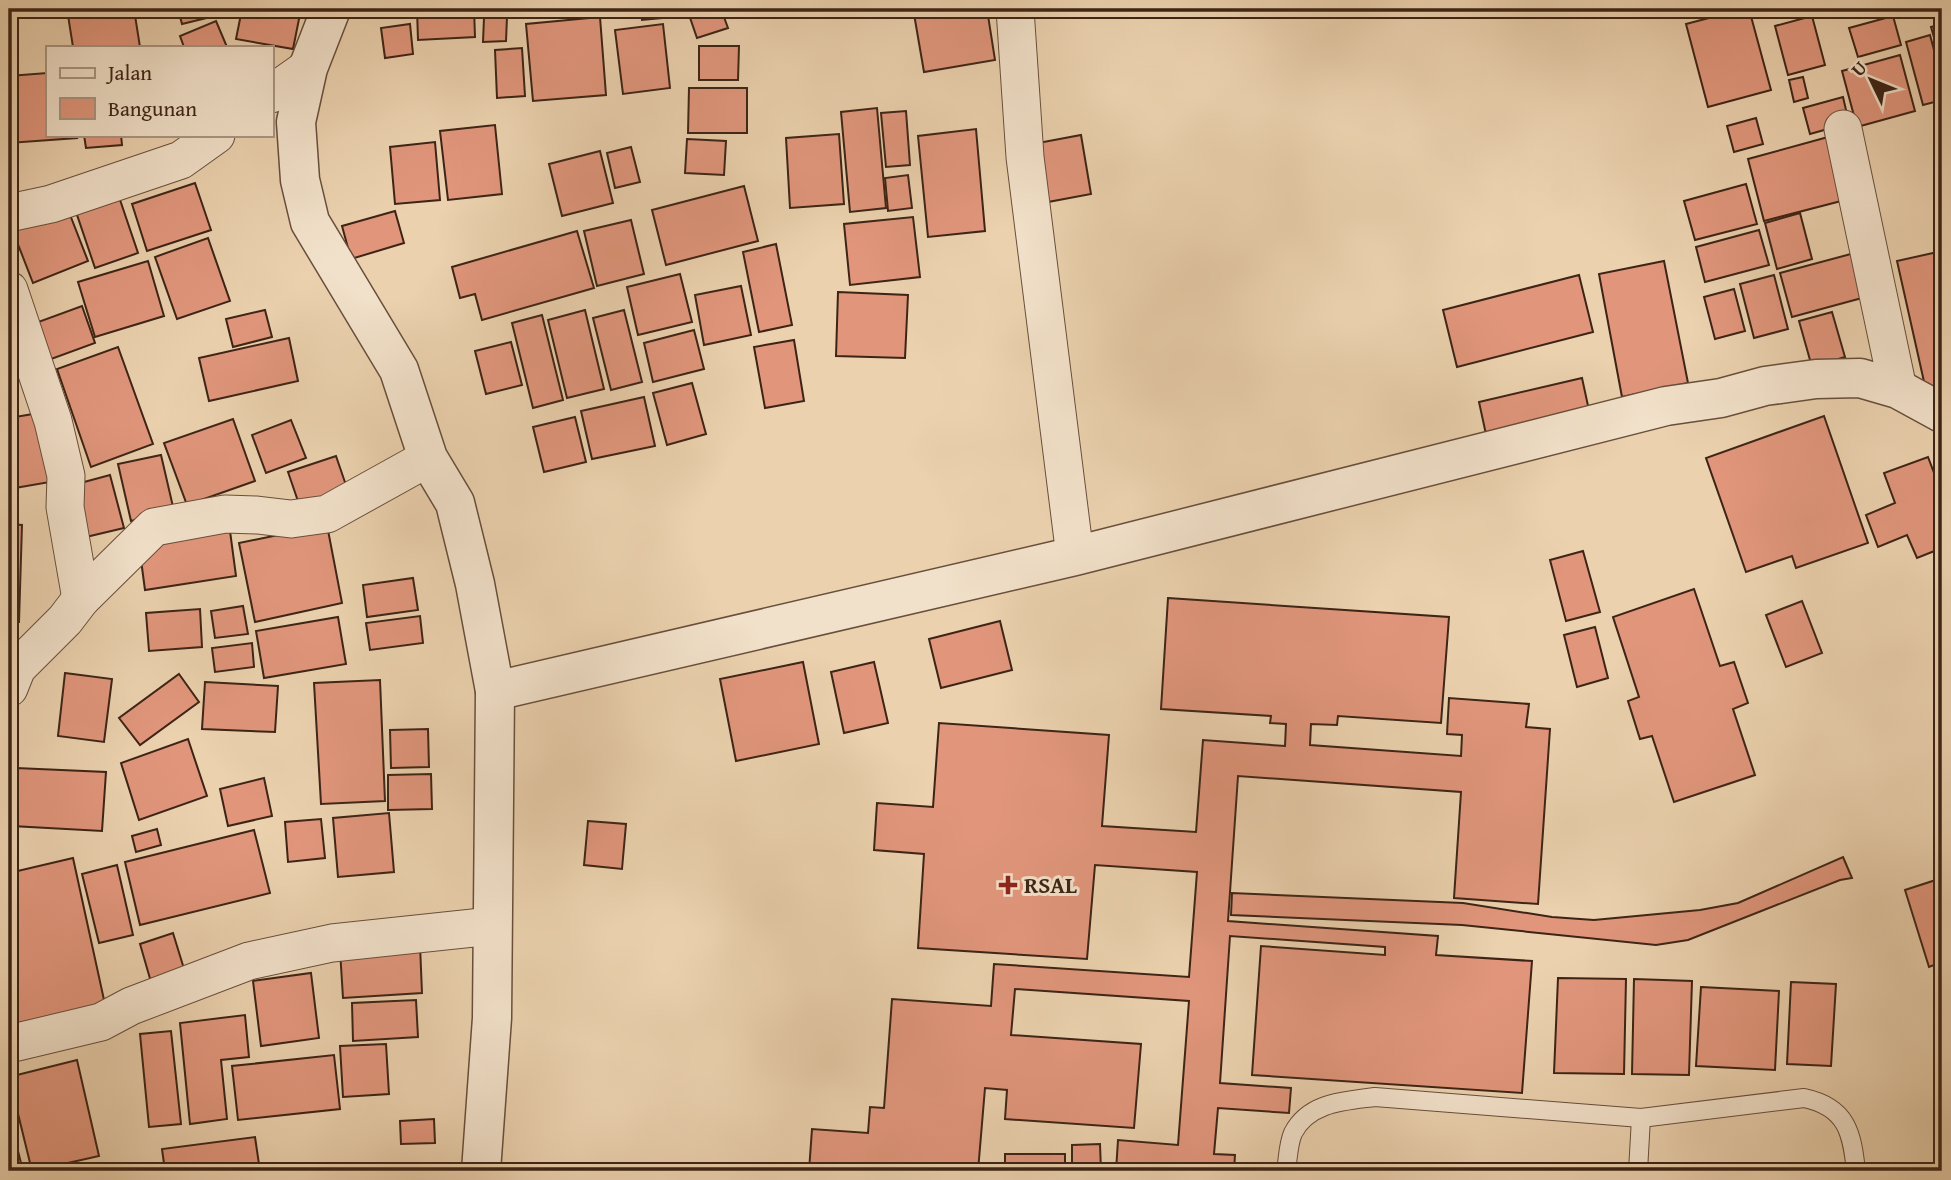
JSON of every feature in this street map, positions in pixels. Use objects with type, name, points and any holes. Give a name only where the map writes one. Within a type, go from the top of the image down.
[{"type":"street","points":[[331,9],[308,68],[296,122],[300,180],[310,222],[399,370],[428,458],[455,503],[475,584],[495,691],[492,1018],[481,1171]]},
{"type":"street","points":[[1015,9],[1025,157],[1074,556]]},
{"type":"street","points":[[273,93],[308,68]]},
{"type":"street","points":[[1843,129],[1898,389]]},
{"type":"street","points":[[9,213],[51,204],[181,160],[215,136]]},
{"type":"street","points":[[9,290],[53,421],[66,476],[65,507],[81,599]]},
{"type":"street","points":[[495,691],[1074,556],[1666,406],[1721,398],[1765,386],[1816,379],[1860,378],[1898,389],[1942,413]]},
{"type":"street","points":[[9,688],[17,668],[65,620],[81,599],[155,527],[225,514],[291,519],[327,514],[428,458]]},
{"type":"street","points":[[9,1044],[100,1022],[131,1006],[250,961],[332,943],[492,926]]},
{"type":"lane","points":[[1286,1171],[1293,1135],[1304,1119],[1318,1108],[1375,1097],[1641,1118],[1804,1098],[1823,1102],[1842,1119],[1853,1138],[1856,1171]]},
{"type":"lane","points":[[1638,1171],[1641,1118]]},
{"type":"building","points":[[67,9],[134,9],[140,46],[73,46]]},
{"type":"building","points":[[178,9],[230,9],[231,12],[182,24]]},
{"type":"building","points":[[242,9],[301,9],[293,49],[236,39]]},
{"type":"building","points":[[417,9],[474,9],[475,37],[418,40]]},
{"type":"building","points":[[641,9],[671,9],[672,17],[642,20]]},
{"type":"building","points":[[687,9],[721,9],[728,28],[697,38]]},
{"type":"building","points":[[730,9],[760,9],[733,18]]},
{"type":"building","points":[[942,9],[987,9],[995,60],[924,72],[914,14]]},
{"type":"building","points":[[1202,9],[1241,9],[1239,17]]},
{"type":"building","points":[[1749,9],[1771,90],[1708,107],[1686,24]]},
{"type":"building","points":[[1812,16],[1825,65],[1788,75],[1775,26]]},
{"type":"building","points":[[1893,16],[1901,45],[1858,57],[1849,28]]},
{"type":"building","points":[[507,17],[506,41],[483,42],[484,18]]},
{"type":"building","points":[[600,17],[606,95],[533,101],[526,24]]},
{"type":"building","points":[[216,21],[227,46],[184,46],[180,36]]},
{"type":"building","points":[[410,24],[413,54],[385,58],[381,28]]},
{"type":"building","points":[[663,24],[670,88],[623,94],[615,30]]},
{"type":"building","points":[[1942,24],[1942,65],[1931,27]]},
{"type":"building","points":[[1930,35],[1942,80],[1942,100],[1923,105],[1906,42]]},
{"type":"building","points":[[699,46],[739,46],[738,80],[699,80]]},
{"type":"building","points":[[522,48],[525,96],[497,98],[495,50]]},
{"type":"building","points":[[1900,55],[1915,111],[1857,127],[1842,71]]},
{"type":"building","points":[[46,73],[46,136],[77,138],[9,143],[9,76]]},
{"type":"building","points":[[1803,77],[1808,98],[1794,102],[1789,80]]},
{"type":"building","points":[[689,88],[747,88],[747,133],[688,133]]},
{"type":"building","points":[[1843,97],[1849,123],[1810,134],[1803,108]]},
{"type":"building","points":[[877,108],[886,208],[850,212],[841,112]]},
{"type":"building","points":[[906,111],[910,165],[886,167],[881,113]]},
{"type":"building","points":[[1756,118],[1763,144],[1734,152],[1727,126]]},
{"type":"building","points":[[495,125],[502,194],[448,200],[440,131]]},
{"type":"building","points":[[976,129],[985,231],[928,237],[918,136]]},
{"type":"building","points":[[839,134],[844,204],[790,208],[786,138]]},
{"type":"building","points":[[1081,135],[1091,194],[1048,202],[1038,143]]},
{"type":"building","points":[[84,136],[121,136],[122,145],[86,148]]},
{"type":"building","points":[[1828,137],[1845,200],[1764,221],[1748,159]]},
{"type":"building","points":[[687,139],[726,141],[724,175],[685,173]]},
{"type":"building","points":[[435,142],[440,200],[395,204],[390,147]]},
{"type":"building","points":[[631,147],[640,182],[615,188],[607,153]]},
{"type":"building","points":[[600,151],[613,203],[562,216],[549,164]]},
{"type":"building","points":[[908,175],[912,208],[888,211],[885,178]]},
{"type":"building","points":[[195,183],[211,230],[147,251],[132,204]]},
{"type":"building","points":[[1746,184],[1757,224],[1695,240],[1684,201]]},
{"type":"building","points":[[744,186],[758,241],[666,265],[652,210]]},
{"type":"building","points":[[116,188],[138,253],[95,268],[73,203]]},
{"type":"building","points":[[67,207],[88,261],[33,283],[12,229]]},
{"type":"building","points":[[395,211],[404,243],[351,259],[342,226]]},
{"type":"building","points":[[1800,213],[1812,259],[1777,269],[1765,223]]},
{"type":"building","points":[[913,217],[920,277],[850,285],[844,224]]},
{"type":"building","points":[[631,220],[644,274],[597,286],[584,231]]},
{"type":"building","points":[[1759,230],[1769,265],[1705,282],[1696,247]]},
{"type":"building","points":[[577,231],[594,288],[482,320],[475,294],[460,298],[452,267]]},
{"type":"building","points":[[208,238],[230,301],[177,319],[155,257]]},
{"type":"building","points":[[776,244],[792,325],[759,332],[743,252]]},
{"type":"building","points":[[1862,251],[1873,295],[1792,317],[1780,273]]},
{"type":"building","points":[[1942,251],[1942,392],[1927,395],[1897,261]]},
{"type":"building","points":[[148,261],[164,316],[95,337],[78,282]]},
{"type":"building","points":[[1664,261],[1688,383],[1622,397],[1599,274]]},
{"type":"building","points":[[680,274],[692,322],[638,335],[627,287]]},
{"type":"building","points":[[1579,275],[1593,332],[1457,367],[1443,310]]},
{"type":"building","points":[[1774,275],[1788,329],[1754,338],[1740,284]]},
{"type":"building","points":[[741,286],[751,335],[704,345],[695,295]]},
{"type":"building","points":[[1734,289],[1745,331],[1715,339],[1704,297]]},
{"type":"building","points":[[838,292],[908,295],[905,358],[836,356]]},
{"type":"building","points":[[82,306],[95,343],[43,362],[30,325]]},
{"type":"building","points":[[265,310],[272,337],[233,347],[226,319]]},
{"type":"building","points":[[585,310],[604,389],[567,398],[548,320]]},
{"type":"building","points":[[624,310],[642,382],[611,390],[593,318]]},
{"type":"building","points":[[1832,312],[1845,357],[1812,367],[1799,321]]},
{"type":"building","points":[[542,315],[563,400],[533,408],[512,323]]},
{"type":"building","points":[[694,330],[704,369],[653,382],[644,343]]},
{"type":"building","points":[[289,338],[298,381],[209,401],[199,358]]},
{"type":"building","points":[[794,340],[804,401],[765,408],[754,347]]},
{"type":"building","points":[[511,342],[522,385],[486,394],[475,351]]},
{"type":"building","points":[[118,347],[153,444],[91,467],[57,369]]},
{"type":"building","points":[[1582,378],[1590,415],[1487,439],[1479,402]]},
{"type":"building","points":[[692,383],[706,434],[667,445],[653,393]]},
{"type":"building","points":[[644,397],[655,446],[592,459],[581,411]]},
{"type":"building","points":[[39,413],[50,482],[9,489],[9,418]]},
{"type":"building","points":[[1824,416],[1868,543],[1796,568],[1792,556],[1746,572],[1706,458]]},
{"type":"building","points":[[575,417],[586,462],[544,472],[533,427]]},
{"type":"building","points":[[233,419],[255,481],[187,505],[164,443]]},
{"type":"building","points":[[291,420],[306,458],[266,473],[252,435]]},
{"type":"building","points":[[161,455],[174,511],[131,521],[118,464]]},
{"type":"building","points":[[336,456],[348,491],[300,507],[288,472]]},
{"type":"building","points":[[1928,457],[1942,494],[1942,548],[1917,558],[1907,535],[1878,547],[1866,515],[1895,503],[1884,473]]},
{"type":"building","points":[[110,475],[124,528],[86,537],[73,485]]},
{"type":"building","points":[[9,524],[22,525],[19,622],[9,622]]},
{"type":"building","points":[[327,525],[342,603],[255,622],[239,543]]},
{"type":"building","points":[[230,531],[236,576],[145,590],[139,545]]},
{"type":"building","points":[[1583,551],[1600,612],[1566,621],[1550,560]]},
{"type":"building","points":[[413,578],[418,610],[367,617],[363,585]]},
{"type":"building","points":[[1694,589],[1720,666],[1734,662],[1748,703],[1733,709],[1755,775],[1674,802],[1652,736],[1640,739],[1628,701],[1639,697],[1613,617]]},
{"type":"building","name":"RSAL","points":[[1168,598],[1449,617],[1441,723],[1338,716],[1337,725],[1311,724],[1310,745],[1461,756],[1462,735],[1447,734],[1449,698],[1529,704],[1526,727],[1550,729],[1538,904],[1454,898],[1461,792],[1238,776],[1228,921],[1438,936],[1436,955],[1532,961],[1522,1093],[1252,1075],[1261,946],[1385,955],[1385,947],[1230,936],[1220,1083],[1291,1088],[1289,1113],[1218,1108],[1214,1154],[1235,1155],[1234,1171],[1116,1171],[1118,1140],[1178,1145],[1189,1001],[1015,989],[1011,1035],[1141,1044],[1134,1128],[1005,1119],[1007,1090],[985,1088],[978,1171],[809,1171],[812,1129],[868,1133],[870,1107],[884,1108],[892,999],[991,1006],[994,964],[1189,977],[1197,872],[1095,865],[1087,959],[918,948],[924,854],[874,850],[877,803],[933,807],[939,723],[1109,735],[1102,826],[1196,832],[1203,740],[1285,746],[1286,724],[1270,723],[1271,716],[1161,709]]},
{"type":"building","points":[[1802,601],[1822,653],[1786,667],[1766,615]]},
{"type":"building","points":[[243,606],[248,634],[215,638],[211,611]]},
{"type":"building","points":[[200,609],[202,647],[149,651],[146,613]]},
{"type":"building","points":[[420,616],[423,643],[370,650],[366,623]]},
{"type":"building","points":[[338,617],[346,664],[264,678],[256,631]]},
{"type":"building","points":[[1000,621],[1012,670],[941,688],[929,639]]},
{"type":"building","points":[[1595,627],[1608,678],[1577,687],[1564,635]]},
{"type":"building","points":[[252,643],[254,667],[215,672],[212,648]]},
{"type":"building","points":[[803,662],[819,744],[736,761],[720,679]]},
{"type":"building","points":[[874,662],[888,723],[844,733],[831,672]]},
{"type":"building","points":[[65,673],[112,679],[104,742],[58,736]]},
{"type":"building","points":[[179,674],[199,702],[140,745],[119,718]]},
{"type":"building","points":[[380,680],[385,801],[321,804],[314,683]]},
{"type":"building","points":[[205,682],[278,686],[275,732],[202,729]]},
{"type":"building","points":[[428,729],[429,767],[391,768],[390,730]]},
{"type":"building","points":[[188,739],[207,796],[139,820],[121,763]]},
{"type":"building","points":[[16,768],[106,772],[102,831],[12,826]]},
{"type":"building","points":[[431,774],[432,809],[388,810],[388,775]]},
{"type":"building","points":[[264,778],[272,816],[228,826],[220,789]]},
{"type":"building","points":[[389,813],[394,872],[338,877],[333,818]]},
{"type":"building","points":[[321,819],[325,858],[288,862],[285,822]]},
{"type":"building","points":[[588,821],[626,824],[622,869],[584,865]]},
{"type":"building","points":[[157,829],[161,845],[136,852],[132,836]]},
{"type":"building","points":[[254,830],[270,893],[140,925],[125,862]]},
{"type":"building","points":[[1843,857],[1852,878],[1840,880],[1688,940],[1656,945],[1462,925],[1231,915],[1232,893],[1463,903],[1552,917],[1594,920],[1700,910],[1738,903]]},
{"type":"building","points":[[73,858],[106,1009],[10,1031],[9,873]]},
{"type":"building","points":[[117,865],[133,935],[99,943],[82,874]]},
{"type":"building","points":[[1942,878],[1942,962],[1929,967],[1905,890]]},
{"type":"building","points":[[173,933],[185,972],[151,982],[140,944]]},
{"type":"building","points":[[420,945],[422,993],[343,998],[340,950]]},
{"type":"building","points":[[311,973],[319,1038],[261,1046],[253,981]]},
{"type":"building","points":[[1558,978],[1626,979],[1624,1074],[1554,1073]]},
{"type":"building","points":[[1634,979],[1692,981],[1689,1075],[1632,1074]]},
{"type":"building","points":[[1791,982],[1836,984],[1831,1066],[1787,1064]]},
{"type":"building","points":[[1701,987],[1779,991],[1775,1070],[1696,1066]]},
{"type":"building","points":[[416,1000],[418,1037],[353,1041],[352,1003]]},
{"type":"building","points":[[245,1015],[249,1057],[221,1060],[227,1119],[190,1124],[180,1023]]},
{"type":"building","points":[[171,1031],[181,1124],[149,1127],[140,1034]]},
{"type":"building","points":[[386,1044],[389,1094],[343,1097],[340,1046]]},
{"type":"building","points":[[334,1055],[340,1109],[238,1120],[232,1066]]},
{"type":"building","points":[[77,1060],[99,1156],[32,1171],[9,1077]]},
{"type":"building","points":[[9,1115],[23,1171],[9,1171]]},
{"type":"building","points":[[434,1119],[435,1143],[401,1144],[400,1121]]},
{"type":"building","points":[[255,1137],[260,1171],[165,1171],[162,1149]]},
{"type":"building","points":[[1100,1144],[1101,1171],[1072,1171],[1072,1145]]},
{"type":"building","points":[[1005,1154],[1065,1154],[1065,1171],[1005,1171]]},
{"type":"place","name":"RSAL","points":[[1008,885]]}]
